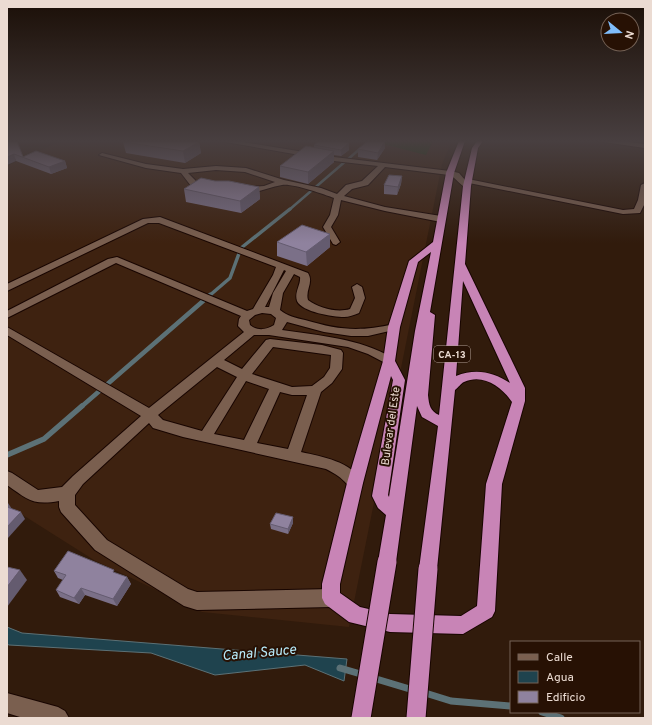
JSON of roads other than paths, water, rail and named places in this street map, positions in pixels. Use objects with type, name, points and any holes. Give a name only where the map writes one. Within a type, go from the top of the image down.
[{"type":"highway","name":"Bulevar del Este","points":[[361,718],[387,562],[421,331],[450,175]]},
{"type":"highway","name":"CA-13","points":[[416,718],[428,569],[449,388],[467,183],[469,175]]},
{"type":"highway","points":[[437,243],[414,261],[394,327],[388,361],[355,483],[330,584],[331,598],[356,615],[390,623],[463,625],[486,611],[494,484],[519,401],[519,388],[460,264]]},
{"type":"highway","points":[[428,296],[430,323],[422,385],[422,408],[428,416],[445,423]]},
{"type":"highway","points":[[388,361],[394,368],[398,380],[380,496],[384,503],[394,513]]},
{"type":"highway","points":[[449,388],[461,378],[482,375],[493,378],[509,388],[519,401]]},
{"type":"street","points":[[186,175],[194,184],[217,190]]},
{"type":"street","points":[[260,175],[282,182],[318,190],[338,197],[385,209],[441,219]]},
{"type":"street","points":[[336,242],[327,226],[334,215],[338,197],[349,187],[365,183],[373,175]]},
{"type":"street","points":[[456,175],[467,183],[623,212],[637,210],[643,201],[645,185]]},
{"type":"street","points":[[239,190],[265,188],[282,182]]},
{"type":"street","points":[[7,288],[146,221],[154,220],[160,220],[306,275],[306,282],[301,295],[304,302],[324,312],[345,314],[355,311],[360,298],[357,287]]},
{"type":"street","points":[[7,315],[111,261],[117,260],[252,313],[277,314],[323,328],[352,333],[376,332],[394,327]]},
{"type":"street","points":[[281,265],[278,275],[252,313],[244,319],[244,326],[251,332],[256,333],[268,332],[349,344],[372,351],[388,361]]},
{"type":"street","points":[[268,332],[281,324],[277,314],[278,293],[292,271]]},
{"type":"street","points":[[7,330],[150,415],[158,424],[205,437],[329,464],[344,472],[355,483]]},
{"type":"street","points":[[7,477],[35,496],[51,496],[67,493],[78,480],[150,415],[251,332]]},
{"type":"street","points":[[205,437],[244,375],[270,343],[322,349],[337,353],[336,369],[328,380],[315,390],[293,456]]},
{"type":"street","points":[[215,361],[254,380],[292,391],[315,390]]},
{"type":"street","points":[[248,446],[276,386]]},
{"type":"street","points":[[67,493],[67,507],[101,545],[184,597],[197,601],[331,598]]},
{"type":"street","points":[[7,703],[58,718]]},
{"type":"water","points":[[7,627],[22,633],[347,659],[344,681],[305,665],[215,675],[151,653],[9,645],[7,644]]},
{"type":"waterway","points":[[289,210],[330,175]]},
{"type":"waterway","points":[[209,296],[230,278],[241,248],[290,209]]},
{"type":"waterway","points":[[81,407],[210,295]]},
{"type":"waterway","points":[[7,455],[44,439],[82,406]]},
{"type":"waterway","name":"Canal Sauce","points":[[340,668],[364,675]]},
{"type":"waterway","name":"Canal Sauce","points":[[373,678],[413,690]]},
{"type":"waterway","name":"Canal Sauce","points":[[422,692],[451,701],[510,706]]},
{"type":"waterway","name":"Canal Sauce","points":[[545,713],[561,718]]}]
